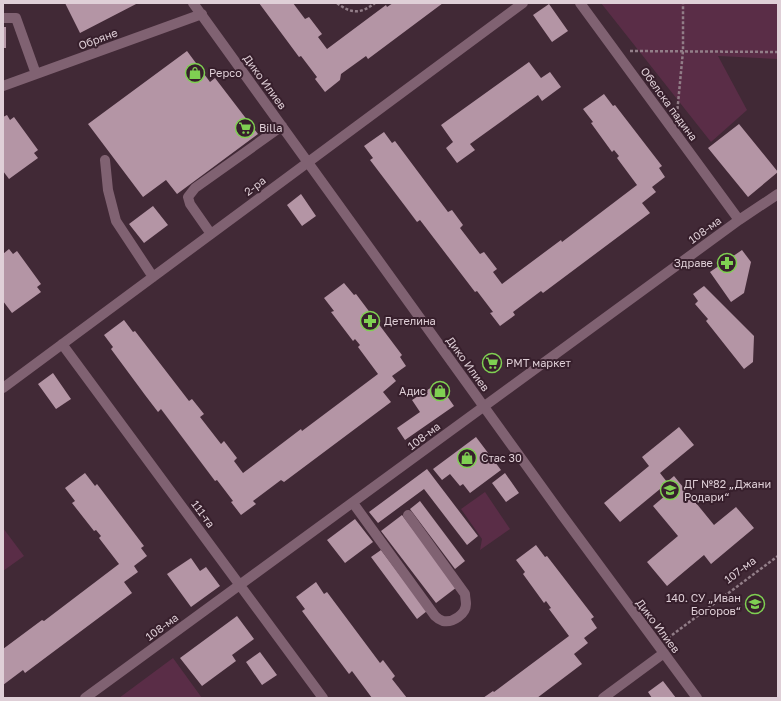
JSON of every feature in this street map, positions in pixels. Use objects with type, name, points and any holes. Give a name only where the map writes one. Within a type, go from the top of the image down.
[{"type":"street","name":"Дико Илиев","points":[[193,3],[483,406],[697,698]]},
{"type":"street","name":"2-ра","points":[[3,388],[523,3]]},
{"type":"street","name":"Обелска падина","points":[[580,3],[739,220]]},
{"type":"street","name":"Обряне","points":[[3,86],[202,14]]},
{"type":"street","points":[[3,18],[16,18],[36,74]]},
{"type":"street","points":[[211,234],[190,204],[188,196],[195,188],[282,126]]},
{"type":"street","points":[[105,160],[108,190],[116,221],[153,277]]},
{"type":"street","name":"108-ма","points":[[85,698],[354,503],[483,406],[739,220],[778,194]]},
{"type":"street","name":"111-та","points":[[62,344],[323,698]]},
{"type":"street","points":[[354,503],[435,616],[442,621],[450,621],[458,618],[464,612],[466,604],[465,594],[408,515]]},
{"type":"street","points":[[604,698],[661,649]]},
{"type":"path","points":[[337,3],[344,9],[355,12],[368,8],[375,3]]},
{"type":"path","points":[[675,133],[683,51],[683,3]]},
{"type":"path","points":[[615,51],[778,52]]},
{"type":"path","name":"107-ма","points":[[661,649],[778,556]]},
{"type":"shaded area","points":[[601,3],[778,3],[778,59],[718,56],[747,110],[711,142]]},
{"type":"shaded area","points":[[485,492],[510,529],[480,550],[482,539],[461,509]]},
{"type":"shaded area","points":[[3,528],[24,556],[3,571]]},
{"type":"shaded area","points":[[173,658],[202,698],[119,698]]},
{"type":"building","points":[[65,3],[138,3],[80,33]]},
{"type":"building","points":[[259,3],[293,3],[305,19],[309,17],[322,34],[318,37],[327,49],[386,5],[387,7],[393,3],[443,3],[368,59],[366,56],[341,74],[340,80],[325,92],[315,79],[317,77],[301,56],[299,57]]},
{"type":"building","points":[[549,4],[568,31],[552,42],[533,15]]},
{"type":"building","points":[[3,27],[6,27],[6,48],[3,48]]},
{"type":"building","points":[[187,51],[210,82],[215,78],[258,134],[177,194],[166,180],[143,197],[88,124]]},
{"type":"building","points":[[529,62],[541,78],[550,72],[561,87],[542,101],[538,95],[470,144],[475,150],[457,163],[446,148],[453,142],[441,125]]},
{"type":"building","points":[[604,94],[613,106],[615,105],[662,166],[659,168],[665,177],[652,187],[656,192],[642,203],[650,213],[543,293],[541,291],[513,312],[515,315],[500,326],[490,313],[493,312],[477,291],[475,292],[420,220],[417,222],[370,160],[373,158],[364,146],[384,132],[392,143],[395,141],[448,212],[452,210],[463,225],[460,228],[480,254],[484,252],[497,269],[493,272],[502,284],[561,240],[562,242],[637,185],[617,158],[619,156],[614,150],[612,152],[583,109]]},
{"type":"building","points":[[7,115],[10,120],[14,117],[38,150],[34,153],[38,158],[9,179],[3,171],[3,117]]},
{"type":"building","points":[[739,124],[778,172],[748,197],[708,148]]},
{"type":"building","points":[[301,194],[316,216],[302,226],[287,205]]},
{"type":"building","points":[[153,206],[168,225],[144,243],[129,224]]},
{"type":"building","points":[[9,249],[13,254],[17,251],[41,284],[37,287],[41,292],[12,313],[3,301],[3,254]]},
{"type":"building","points":[[742,250],[751,262],[744,293],[731,302],[710,272]]},
{"type":"building","points":[[344,283],[354,295],[356,294],[402,355],[400,357],[406,366],[392,376],[396,381],[383,392],[391,402],[284,482],[281,480],[253,501],[256,504],[241,515],[231,502],[233,501],[217,480],[215,481],[161,409],[158,412],[145,395],[111,349],[113,347],[104,335],[124,320],[133,332],[135,331],[189,401],[192,399],[204,414],[200,417],[221,444],[224,441],[237,458],[234,461],[243,473],[378,374],[358,347],[360,345],[355,339],[353,341],[331,312],[334,311],[324,298]]},
{"type":"building","points":[[704,286],[754,336],[753,362],[744,369],[706,321],[708,319],[695,304],[698,301],[693,294]]},
{"type":"building","points":[[53,373],[71,399],[56,409],[38,384]]},
{"type":"building","points":[[438,383],[454,406],[405,440],[397,428],[420,412],[412,400]]},
{"type":"building","points":[[679,427],[694,445],[660,473],[667,482],[674,476],[714,525],[736,507],[754,528],[711,564],[704,555],[667,586],[647,562],[678,536],[653,506],[666,495],[660,489],[620,522],[604,503],[649,466],[642,457]]},
{"type":"building","points":[[476,437],[501,470],[470,493],[463,484],[460,486],[450,474],[442,480],[433,469]]},
{"type":"building","points":[[427,469],[478,536],[467,545],[424,489],[378,523],[369,512]]},
{"type":"building","points":[[85,473],[95,486],[97,484],[144,546],[141,548],[147,556],[134,566],[138,572],[124,582],[132,593],[25,673],[23,670],[3,685],[3,649],[42,620],[44,621],[119,564],[99,538],[101,536],[96,530],[94,531],[72,503],[75,501],[65,488]]},
{"type":"building","points":[[505,473],[519,493],[506,502],[492,483]]},
{"type":"building","points":[[420,501],[465,561],[455,569],[410,509]]},
{"type":"building","points":[[402,515],[457,587],[436,603],[381,531]]},
{"type":"building","points":[[355,519],[373,542],[345,563],[327,540]]},
{"type":"building","points":[[536,545],[545,557],[547,556],[594,617],[591,619],[597,628],[584,638],[588,643],[574,654],[582,664],[537,698],[483,698],[493,691],[494,692],[569,636],[549,609],[551,608],[546,601],[544,603],[523,574],[525,572],[516,560]]},
{"type":"building","points":[[381,550],[427,611],[417,619],[371,557]]},
{"type":"building","points":[[191,558],[200,571],[206,567],[220,586],[191,607],[167,574]]},
{"type":"building","points":[[316,582],[324,594],[327,592],[380,663],[383,660],[395,676],[392,679],[407,698],[372,698],[352,671],[349,674],[302,611],[305,609],[296,597]]},
{"type":"building","points":[[237,616],[254,639],[232,655],[236,661],[202,686],[180,658]]},
{"type":"building","points":[[260,652],[277,675],[262,685],[246,662]]},
{"type":"building","points":[[663,681],[676,698],[652,698],[648,692]]},
{"type":"place","name":"Pepco","points":[[195,73]]},
{"type":"place","name":"Billa","points":[[245,128]]},
{"type":"place","name":"Здраве","points":[[727,263]]},
{"type":"place","name":"Детелина","points":[[370,321]]},
{"type":"place","name":"РМТ маркет","points":[[492,363]]},
{"type":"place","name":"Адис","points":[[440,391]]},
{"type":"place","name":"Стас 30","points":[[467,458]]},
{"type":"place","name":"ДГ №82 „Джани Родари“","points":[[670,490]]},
{"type":"place","name":"140. СУ „Иван Богоров“","points":[[755,604]]}]
